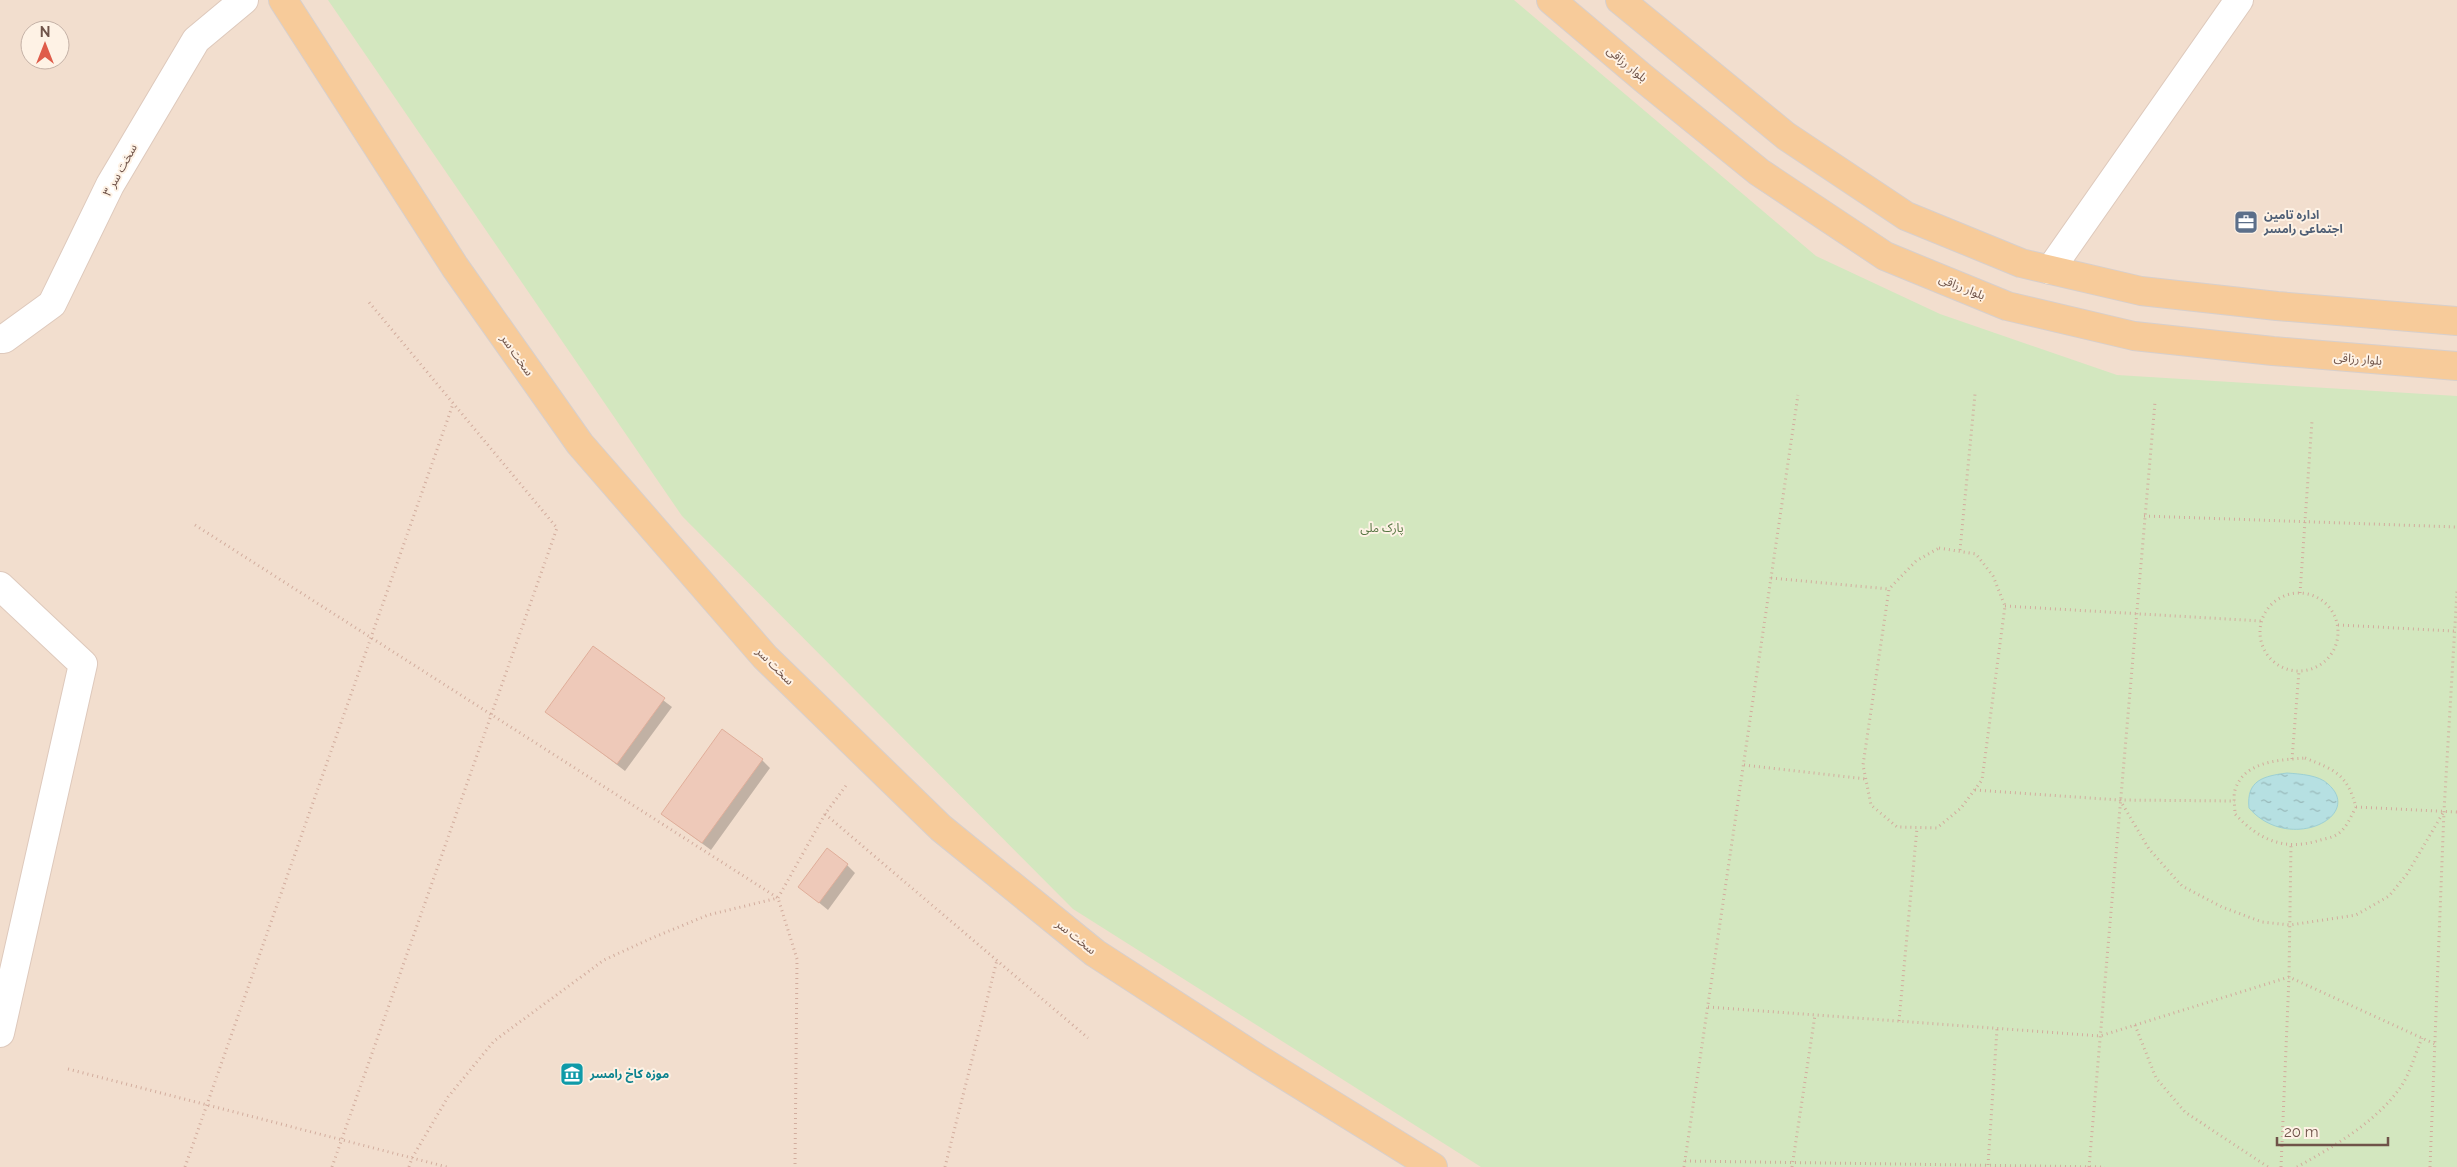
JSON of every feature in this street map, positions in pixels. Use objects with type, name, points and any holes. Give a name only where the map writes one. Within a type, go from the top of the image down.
[{"type":"main road","name":"سخت سر","points":[[283,0],[455,267],[580,444],[765,657],[941,828],[1095,953],[1257,1058],[1433,1167]]},
{"type":"main road","name":"بلوار رزاقی","points":[[1551,0],[1643,78],[1775,182],[1885,256],[2007,306],[2134,336],[2272,351],[2457,366]]},
{"type":"main road","points":[[1620,0],[1786,136],[1906,216],[2021,263],[2142,291],[2287,307],[2457,321]]},
{"type":"street","name":"سخت سر ۳","points":[[0,339],[4,339],[52,304],[110,185],[196,40],[244,0]]},
{"type":"street","points":[[2050,270],[2239,0]]},
{"type":"street","points":[[0,586],[83,664],[0,1033]]},
{"type":"path","points":[[332,1167],[557,528],[368,301]]},
{"type":"path","points":[[1960,550],[1975,394]]},
{"type":"path","points":[[1684,1167],[1798,395]]},
{"type":"path","points":[[2089,1167],[2119,800],[2155,402]]},
{"type":"path","points":[[185,1167],[453,404]]},
{"type":"path","points":[[2300,593],[2312,421]]},
{"type":"path","points":[[2144,516],[2457,527]]},
{"type":"path","points":[[195,525],[778,898],[797,959],[795,1167]]},
{"type":"path","points":[[1939,548],[1960,550],[1976,554],[1992,576],[2005,606],[1982,780],[1961,808],[1937,828],[1896,827],[1871,805],[1863,765],[1889,589],[1916,561],[1939,548]]},
{"type":"path","points":[[1771,578],[1889,589]]},
{"type":"path","points":[[2430,1167],[2444,811],[2457,591]]},
{"type":"path","points":[[2300,593],[2313,595],[2325,602],[2333,612],[2338,625],[2338,639],[2329,657],[2313,669],[2299,672],[2287,670],[2276,664],[2268,656],[2262,645],[2261,621],[2267,609],[2276,600],[2287,594],[2300,593]]},
{"type":"path","points":[[2005,606],[2261,621]]},
{"type":"path","points":[[2338,625],[2454,631]]},
{"type":"path","points":[[2292,759],[2299,672]]},
{"type":"path","points":[[409,1167],[412,1158],[448,1097],[494,1040],[604,960],[652,938],[708,916],[778,898],[826,814],[868,757]]},
{"type":"path","points":[[2305,758],[2332,769],[2350,787],[2356,807],[2345,826],[2336,835],[2304,845],[2271,842],[2249,830],[2235,814],[2235,791],[2245,772],[2276,760],[2292,759],[2305,758]]},
{"type":"path","points":[[1744,764],[1866,779]]},
{"type":"path","points":[[1975,790],[2119,800],[2235,801]]},
{"type":"path","points":[[2119,800],[2149,849],[2182,886],[2222,907],[2262,922],[2290,925],[2356,915],[2389,896],[2407,874],[2444,811]]},
{"type":"path","points":[[2356,807],[2457,812]]},
{"type":"path","points":[[826,814],[1088,1038]]},
{"type":"path","points":[[1899,1021],[1917,828]]},
{"type":"path","points":[[2281,1167],[2289,977],[2291,843]]},
{"type":"path","points":[[945,1167],[997,960]]},
{"type":"path","points":[[1708,1007],[2100,1036],[2289,977],[2435,1044]]},
{"type":"path","points":[[1793,1165],[1815,1015]]},
{"type":"path","points":[[2135,1025],[2156,1078],[2185,1112],[2268,1167]]},
{"type":"path","points":[[1988,1166],[1997,1029]]},
{"type":"path","points":[[2297,1167],[2342,1142],[2376,1113],[2401,1087],[2422,1038]]},
{"type":"path","points":[[68,1070],[447,1167]]},
{"type":"path","points":[[1685,1161],[1793,1165],[2105,1167]]},
{"type":"shaded area","points":[[0,0],[2457,0],[2457,1167],[0,1167]]},
{"type":"green space","name":"پارک ملی","points":[[328,0],[1514,0],[1816,256],[1940,314],[2117,375],[2457,396],[2457,1167],[1481,1167],[1073,909],[682,516]]},
{"type":"water","points":[[2287,773],[2314,777],[2328,784],[2337,796],[2337,808],[2330,818],[2317,825],[2301,829],[2283,828],[2265,821],[2249,808],[2250,791],[2258,781]]},
{"type":"building","points":[[593,646],[665,698],[617,764],[545,712]]},
{"type":"building","points":[[722,729],[763,759],[702,843],[661,814]]},
{"type":"building","points":[[827,848],[848,864],[819,903],[798,887]]},
{"type":"place","name":"اداره تامین اجتماعی رامسر","points":[[2246,222]]},
{"type":"place","name":"موزه کاخ رامسر","points":[[572,1074]]}]
